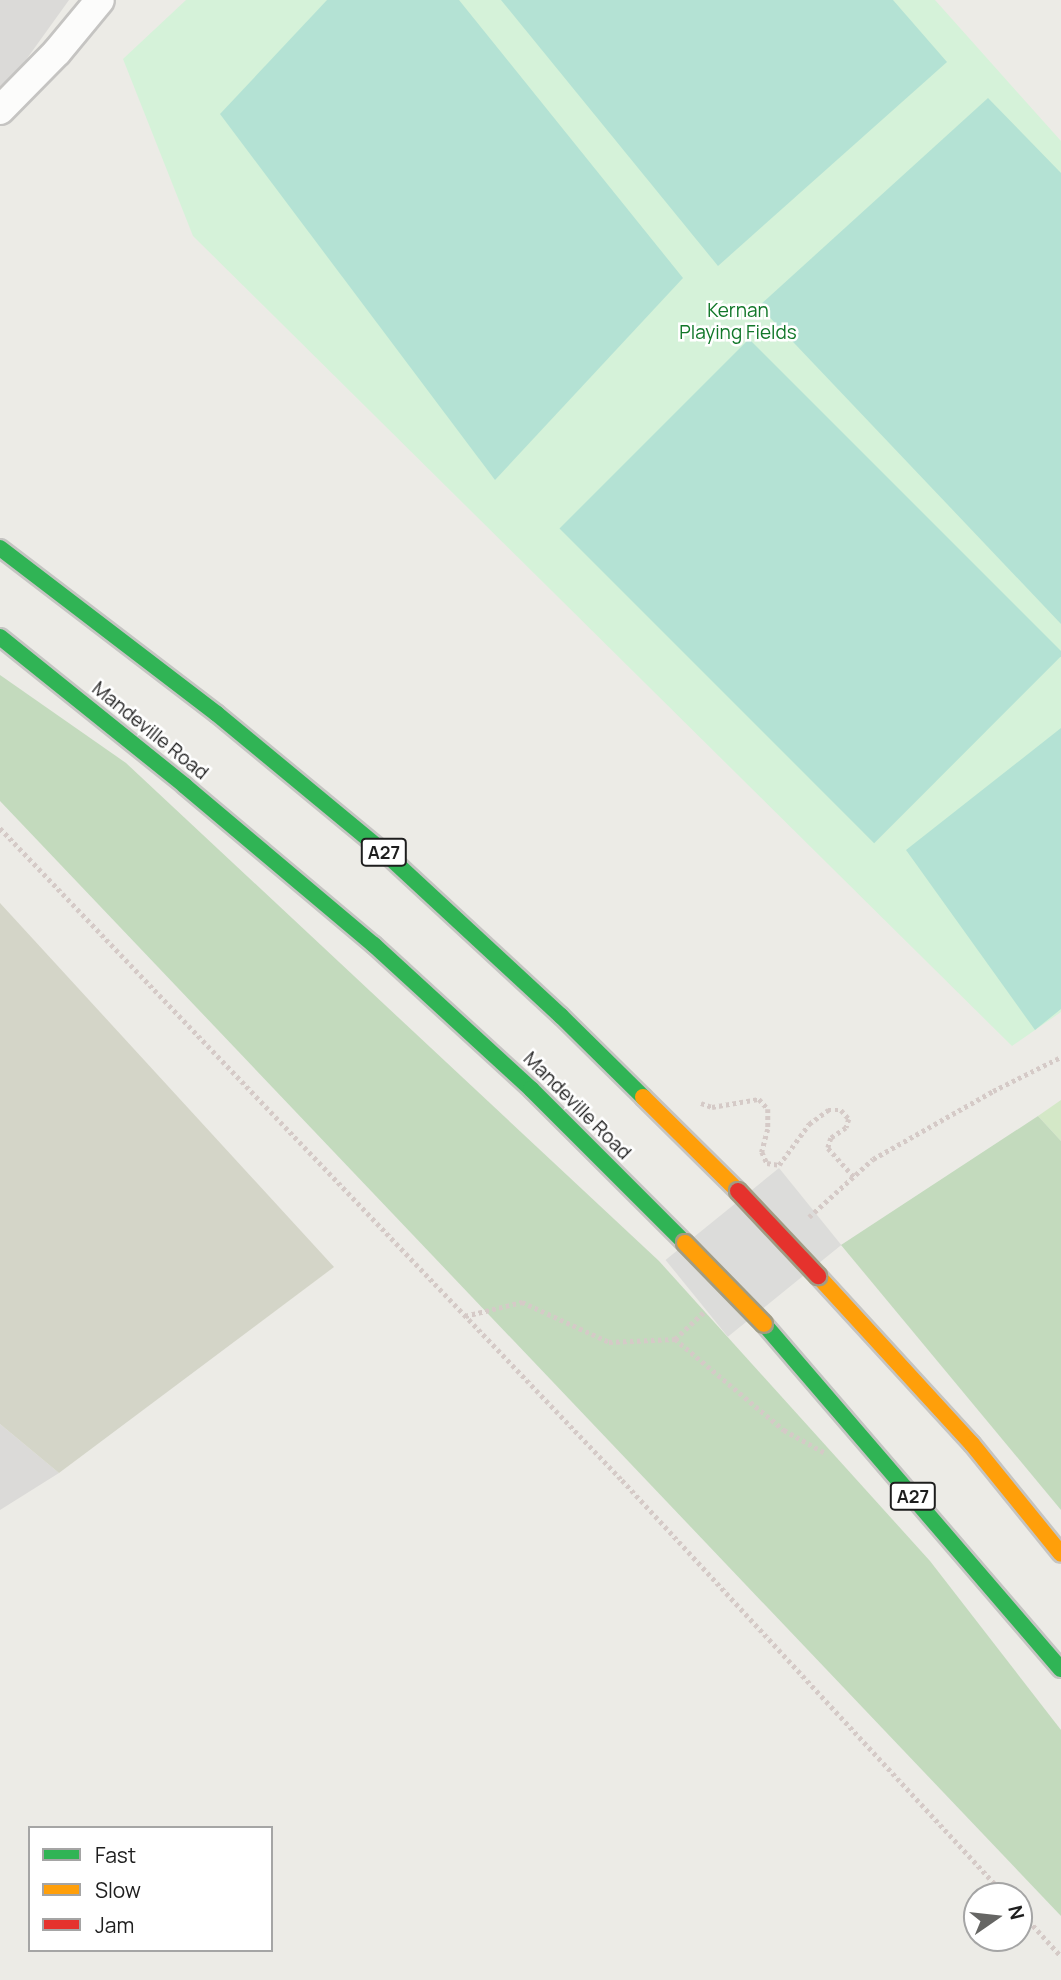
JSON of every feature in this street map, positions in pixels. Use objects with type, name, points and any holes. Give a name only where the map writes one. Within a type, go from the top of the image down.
[{"type":"main road","name":"A27","points":[[0,548],[217,714],[386,854],[561,1016],[738,1191],[818,1276],[972,1444],[1061,1554]]},
{"type":"main road","name":"Mandeville Road","points":[[0,637],[185,786],[374,945],[531,1088],[764,1324],[1061,1669]]},
{"type":"street","points":[[0,110],[57,52],[100,0]]},
{"type":"path","points":[[0,828],[622,1480],[993,1882]]},
{"type":"path","points":[[804,1222],[873,1159],[993,1091],[1061,1057]]},
{"type":"path","points":[[699,1103],[712,1107],[759,1099],[768,1109],[768,1129],[762,1152],[766,1163],[779,1165],[809,1124],[828,1110],[841,1110],[849,1119],[846,1128],[831,1138],[828,1148],[854,1177]]},
{"type":"path","points":[[465,1316],[522,1302],[610,1342],[675,1339],[715,1303]]},
{"type":"path","points":[[675,1339],[784,1430],[832,1456]]},
{"type":"path","points":[[1033,1925],[1061,1956]]},
{"type":"shaded area","points":[[0,0],[69,0],[0,96]]},
{"type":"shaded area","points":[[0,903],[334,1267],[59,1473],[0,1424]]},
{"type":"shaded area","points":[[0,1424],[59,1473],[0,1510]]},
{"type":"green space","name":"Kernan Playing Fields","points":[[186,0],[935,0],[1061,141],[1061,1012],[1012,1046],[193,236],[123,59]]},
{"type":"green space","points":[[327,0],[459,0],[683,278],[495,480],[220,114]]},
{"type":"green space","points":[[501,0],[893,0],[947,62],[718,266]]},
{"type":"green space","points":[[988,98],[1061,173],[1061,624],[759,306]]},
{"type":"green space","points":[[749,339],[1061,651],[1061,656],[874,843],[559,529]]},
{"type":"green space","points":[[0,675],[126,763],[659,1261],[930,1561],[1061,1730],[1061,1916],[1033,1887],[1033,1882],[1029,1882],[0,801]]},
{"type":"green space","points":[[1061,728],[1061,1009],[1035,1030],[906,850]]},
{"type":"green space","points":[[1061,1100],[1061,1141],[1038,1116]]},
{"type":"green space","points":[[1038,1116],[1061,1141],[1061,1510],[841,1245]]},
{"type":"pier","points":[[779,1168],[841,1245],[728,1337],[666,1260]]},
{"type":"traffic: fast","points":[[0,548],[217,714],[386,854],[561,1016],[643,1097]]},
{"type":"traffic: fast","points":[[0,637],[185,786],[374,945],[531,1089],[685,1243]]},
{"type":"traffic: fast","points":[[764,1324],[1061,1669]]},
{"type":"traffic: slow","points":[[643,1097],[738,1191]]},
{"type":"traffic: slow","points":[[685,1243],[764,1324]]},
{"type":"traffic: slow","points":[[818,1276],[972,1444],[1061,1554]]},
{"type":"traffic: jam","points":[[738,1191],[818,1276]]}]
